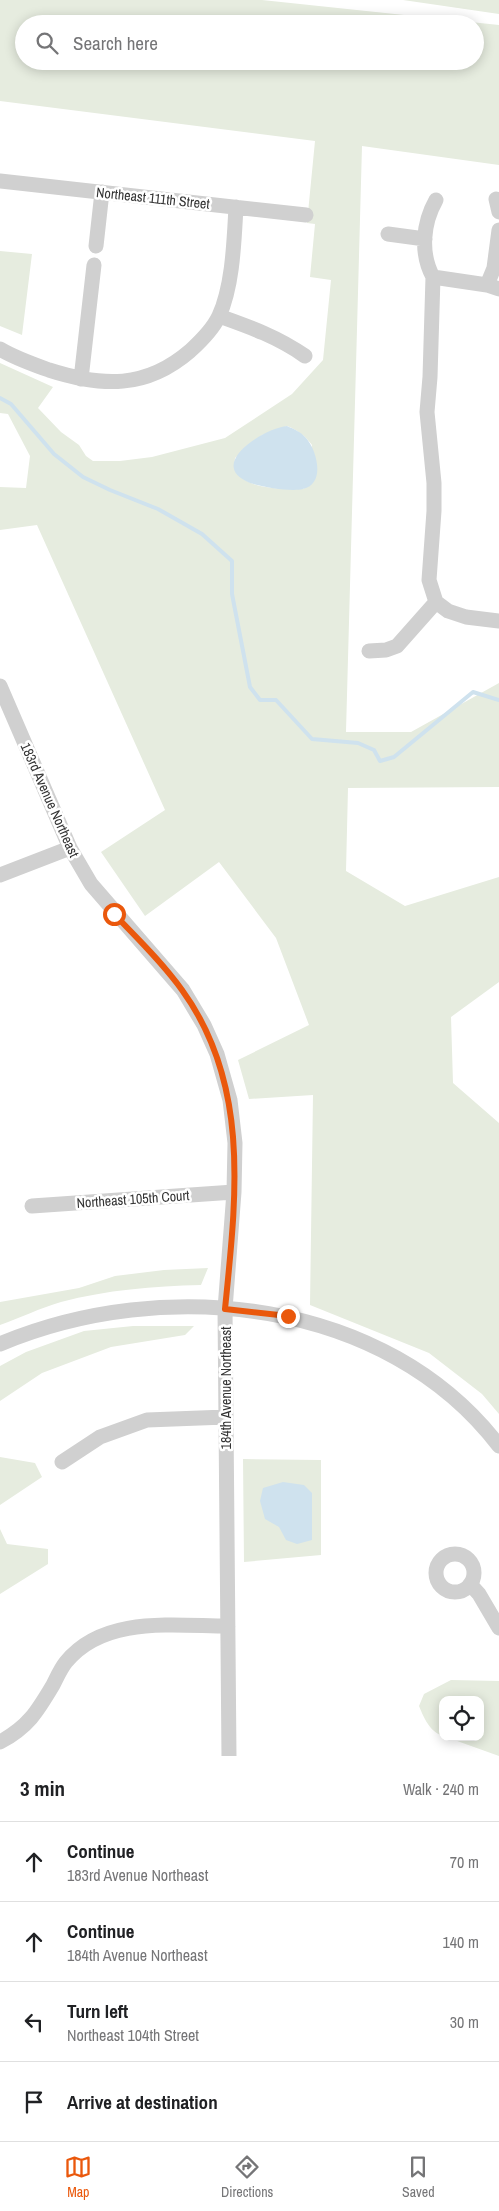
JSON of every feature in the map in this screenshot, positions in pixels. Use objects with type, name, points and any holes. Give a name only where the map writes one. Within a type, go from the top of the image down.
[{"type":"street","name":"Northeast 111th Street","points":[[0,181],[306,215]]},
{"type":"street","points":[[96,246],[102,192]]},
{"type":"street","points":[[436,200],[429,214],[424,239],[428,267],[433,277],[427,412],[434,483],[429,580],[436,602],[448,610],[466,617],[499,621]]},
{"type":"street","points":[[0,349],[37,366],[81,379],[126,382],[144,378],[166,369],[200,342],[216,321],[230,269],[236,207]]},
{"type":"street","points":[[433,277],[493,287],[499,230]]},
{"type":"street","points":[[388,234],[424,239]]},
{"type":"street","points":[[81,379],[94,266]]},
{"type":"street","points":[[216,321],[261,330],[288,344],[305,356]]},
{"type":"street","points":[[369,651],[386,650],[398,646],[436,602]]},
{"type":"street","name":"183rd Avenue Northeast","points":[[0,686],[3,702],[70,848],[91,884],[114,914],[177,983],[204,1025]]},
{"type":"street","points":[[0,875],[70,848]]},
{"type":"street","name":"184th Avenue Northeast","points":[[204,1025],[217,1054],[230,1100],[235,1143],[234,1192],[225,1309],[229,1756]]},
{"type":"street","name":"Northeast 105th Court","points":[[32,1206],[234,1192]]},
{"type":"street","points":[[0,1344],[51,1325],[104,1312],[163,1307],[225,1309],[288,1316],[335,1329],[386,1352],[426,1376],[456,1398],[484,1427],[499,1446]]},
{"type":"street","points":[[62,1462],[100,1437],[147,1420],[226,1417]]},
{"type":"street","points":[[470,1584],[479,1594],[499,1628]]},
{"type":"street","points":[[0,1742],[19,1732],[38,1710],[66,1661],[87,1644],[112,1631],[152,1626],[228,1626]]},
{"type":"shaded area","points":[[0,0],[262,0],[404,15],[15,15],[15,70],[484,70],[484,23],[499,25],[499,165],[362,146],[346,732],[411,732],[499,683],[499,787],[348,788],[346,871],[405,906],[499,877],[499,982],[451,1017],[453,1083],[499,1123],[499,1414],[482,1394],[429,1353],[310,1305],[313,1095],[249,1099],[238,1060],[309,1025],[276,938],[219,862],[145,916],[101,852],[165,810],[37,525],[0,530],[0,487],[26,488],[30,456],[8,414],[0,413],[0,363],[53,387],[38,408],[61,432],[79,445],[86,456],[93,461],[120,461],[152,457],[225,438],[292,394],[323,360],[331,280],[310,277],[315,224],[307,223],[315,141],[0,101]],"holes":[[[287,426],[295,429],[312,445],[304,489],[259,486],[241,477],[236,469],[235,458],[262,435]]]},
{"type":"shaded area","points":[[403,0],[499,0],[499,14]]},
{"type":"shaded area","points":[[0,251],[32,254],[22,335],[0,326]]},
{"type":"shaded area","points":[[208,1268],[201,1285],[165,1286],[96,1294],[53,1304],[0,1325],[0,1302],[79,1288],[115,1276],[164,1270]]},
{"type":"shaded area","points":[[133,1326],[194,1326],[185,1335],[111,1347],[42,1373],[0,1401],[0,1366],[26,1352],[84,1331]]},
{"type":"shaded area","points":[[0,1457],[35,1463],[42,1477],[0,1505]]},
{"type":"shaded area","points":[[243,1459],[321,1460],[321,1555],[244,1562]]},
{"type":"shaded area","points":[[0,1529],[7,1544],[48,1549],[48,1564],[0,1594]]},
{"type":"shaded area","points":[[451,1680],[499,1681],[499,1756],[457,1741],[484,1741],[484,1696],[439,1696],[439,1734],[428,1724],[419,1706],[424,1694]]},
{"type":"water","points":[[287,426],[304,436],[313,450],[316,458],[317,474],[315,481],[310,486],[298,490],[276,489],[250,483],[238,475],[234,467],[236,458],[243,448],[265,433]]},
{"type":"water","points":[[283,1482],[304,1485],[312,1493],[312,1540],[297,1544],[286,1540],[279,1527],[265,1519],[260,1501],[263,1488]]},
{"type":"waterway","points":[[0,398],[11,404],[54,454],[83,477],[158,509],[202,534],[232,561],[232,594],[250,687],[260,700],[276,700],[312,739],[358,743],[374,750],[380,761],[394,757],[473,692],[499,700]]},
{"type":"route","points":[[114,914],[160,962],[182,990],[204,1025],[217,1054],[230,1100],[235,1143],[234,1192],[225,1309],[288,1316]]}]
